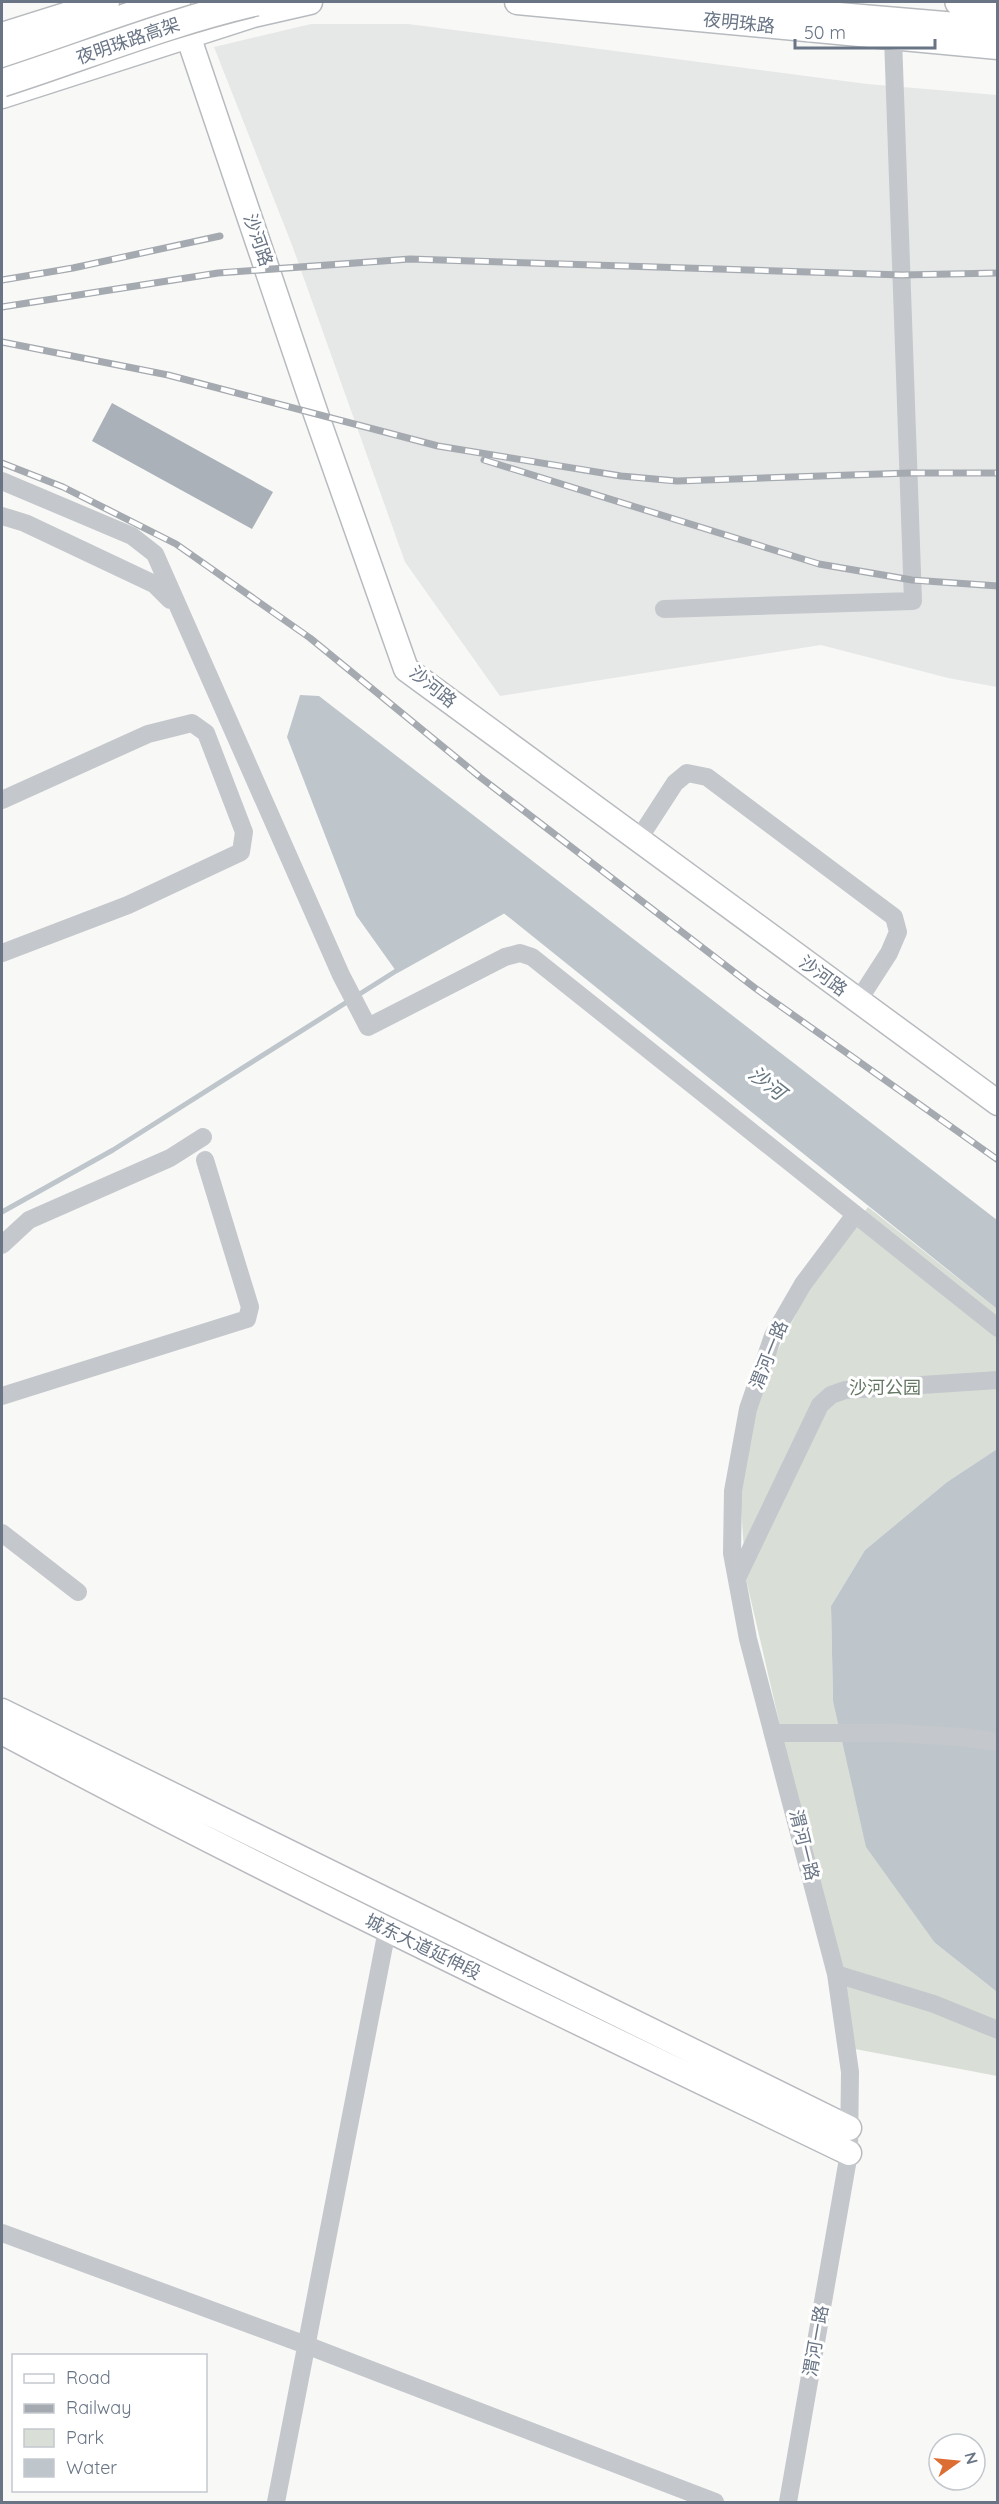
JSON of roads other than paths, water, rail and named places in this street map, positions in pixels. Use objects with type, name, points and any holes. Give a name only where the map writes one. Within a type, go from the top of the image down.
[{"type":"highway","name":"夜明珠路高架","points":[[2,62],[170,2]]},
{"type":"highway","name":"夜明珠路高架","points":[[2,83],[79,59],[209,12],[256,2]]},
{"type":"highway","points":[[668,2],[998,30]]},
{"type":"highway","points":[[959,2],[998,5]]},
{"type":"main road","points":[[2,35],[107,2]]},
{"type":"main road","name":"沙河路","points":[[176,2],[316,414],[406,669],[998,1103]]},
{"type":"main road","points":[[2,96],[253,15],[310,2]]},
{"type":"main road","name":"夜明珠路","points":[[517,2],[998,47]]},
{"type":"main road","name":"城东大道延伸段","points":[[2,1711],[849,2128]]},
{"type":"main road","name":"城东大道延伸段","points":[[2,1732],[127,1799],[387,1930],[849,2153]]},
{"type":"street","points":[[664,609],[913,601],[893,38]]},
{"type":"street","points":[[2,482],[132,536],[155,554],[352,996],[368,1027],[505,957],[520,953],[532,957],[854,1216],[998,1328]]},
{"type":"street","points":[[2,516],[25,523],[154,584],[177,607]]},
{"type":"street","points":[[2,800],[148,734],[192,723],[206,733],[244,832],[241,852],[128,905],[2,953]]},
{"type":"street","points":[[638,840],[675,783],[687,773],[707,777],[894,917],[898,932],[889,954],[858,1001]]},
{"type":"street","points":[[2,1245],[29,1220],[161,1162],[203,1137]]},
{"type":"street","points":[[2,1396],[247,1319],[250,1307],[205,1160]]},
{"type":"street","name":"渭河一路","points":[[788,2502],[849,2153],[850,2072],[836,1974],[775,1733],[748,1639],[732,1553],[733,1491],[748,1409],[773,1336],[803,1284],[854,1216]]},
{"type":"street","points":[[737,1578],[820,1405],[831,1395],[845,1390],[998,1380]]},
{"type":"street","points":[[2,1533],[78,1592]]},
{"type":"street","points":[[775,1733],[894,1733],[962,1737],[998,1742]]},
{"type":"street","points":[[276,2502],[387,1930]]},
{"type":"street","points":[[836,1974],[934,2004],[998,2030]]},
{"type":"street","points":[[2,2233],[306,2345],[715,2502]]},
{"type":"water","name":"沙河","points":[[300,695],[319,696],[997,1220],[997,1309],[501,911],[396,971],[356,915],[287,737]]},
{"type":"water","points":[[997,1449],[997,1992],[935,1943],[866,1847],[833,1701],[831,1606],[865,1550],[947,1482]]},
{"type":"waterway","points":[[2,1212],[113,1150],[396,971],[507,909]]},
{"type":"railway","points":[[2,280],[73,268],[220,236]]},
{"type":"railway","points":[[2,307],[218,273],[410,259],[902,275],[998,273]]},
{"type":"railway","points":[[2,342],[168,375],[438,446],[621,476],[677,481],[909,473],[998,473]]},
{"type":"railway","points":[[484,460],[819,564],[912,580],[998,586]]},
{"type":"railway","points":[[2,463],[63,487],[176,544],[310,638],[480,777],[755,988],[998,1160]]},
{"type":"park label","name":"沙河公园","points":[[885,1388]]}]
